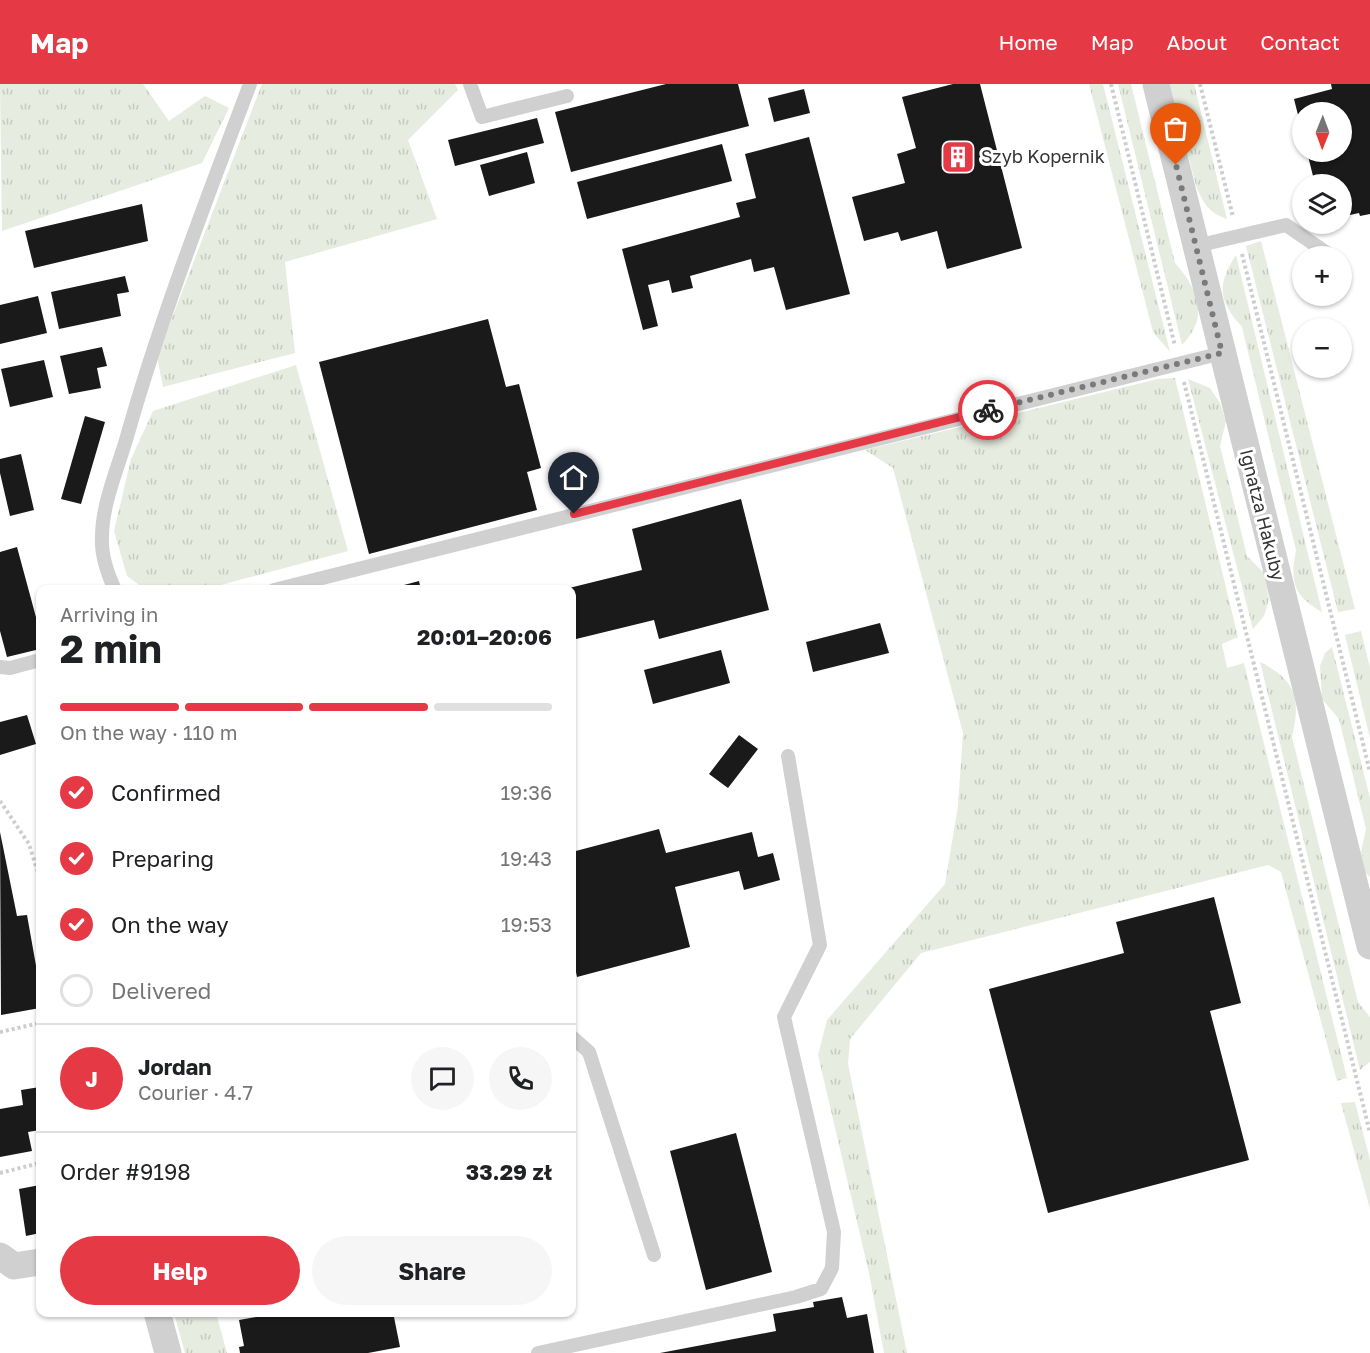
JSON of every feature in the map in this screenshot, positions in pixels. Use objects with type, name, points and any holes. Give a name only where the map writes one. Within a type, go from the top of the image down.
[{"type":"street","name":"Ignatza Hakuby","points":[[1156,84],[1368,929]]},
{"type":"street","points":[[0,1256],[15,1266],[36,1263]]},
{"type":"street","points":[[158,1317],[168,1353]]},
{"type":"lane","points":[[113,585],[109,577],[102,537],[107,505],[138,399],[207,198],[250,84]]},
{"type":"lane","points":[[470,84],[482,117],[567,96]]},
{"type":"lane","points":[[1196,246],[1286,225],[1317,246]]},
{"type":"lane","points":[[294,585],[1222,353]]},
{"type":"lane","points":[[0,667],[10,668],[36,661]]},
{"type":"lane","points":[[538,1353],[796,1298],[821,1289],[831,1268],[834,1232],[784,1017],[820,945],[788,756]]},
{"type":"lane","points":[[576,1041],[589,1052],[654,1255]]},
{"type":"path","points":[[1111,84],[1370,1132]]},
{"type":"path","points":[[1200,84],[1370,772]]},
{"type":"path","points":[[0,801],[29,844],[36,866]]},
{"type":"path","points":[[0,1032],[36,1024]]},
{"type":"path","points":[[0,1173],[36,1164]]},
{"type":"green space","points":[[0,84],[143,84],[169,121],[205,96],[229,108],[202,163],[2,231]]},
{"type":"green space","points":[[262,84],[455,84],[458,90],[408,140],[437,219],[285,262],[295,353],[163,387],[157,357]]},
{"type":"green space","points":[[1089,84],[1103,84],[1170,352],[1153,332]]},
{"type":"green space","points":[[1118,84],[1131,84],[1175,263],[1190,283],[1198,303],[1196,324],[1191,335],[1182,345]]},
{"type":"green space","points":[[1170,84],[1194,84],[1227,219],[1207,207],[1196,186]]},
{"type":"green space","points":[[1261,241],[1292,362],[1292,378],[1296,378],[1355,609],[1338,612],[1246,246]]},
{"type":"green space","points":[[1236,255],[1322,612],[1305,600],[1296,587],[1293,571],[1296,550],[1242,327],[1234,318],[1223,293],[1225,276]]},
{"type":"green space","points":[[296,365],[348,551],[221,585],[139,585],[127,576],[114,531],[131,459],[153,411]]},
{"type":"green space","points":[[1175,378],[1238,637],[1222,644],[1227,668],[1244,663],[1347,1078],[1337,1081],[1281,872],[1268,865],[921,953],[850,1039],[848,1064],[907,1353],[884,1353],[869,1273],[818,1055],[827,1020],[945,884],[958,806],[963,733],[893,468],[865,450],[1158,379]]},
{"type":"green space","points":[[1188,379],[1210,388],[1220,403],[1226,421],[1220,446],[1247,556],[1264,573],[1269,599],[1264,616],[1253,629]]},
{"type":"green space","points":[[1361,631],[1370,668],[1370,738],[1345,635]]},
{"type":"green space","points":[[1332,647],[1370,798],[1370,877],[1365,872],[1361,852],[1366,829],[1339,719],[1322,699],[1320,666],[1325,653]]},
{"type":"green space","points":[[1260,662],[1281,676],[1293,692],[1296,712],[1292,737],[1358,1002],[1370,1017],[1370,1062],[1360,1070]]},
{"type":"green space","points":[[1355,1102],[1370,1160],[1370,1209],[1341,1103]]},
{"type":"green space","points":[[175,1317],[217,1317],[227,1353],[185,1353]]},
{"type":"building","points":[[666,84],[738,84],[749,126],[571,172],[555,112]]},
{"type":"building","points":[[953,84],[980,84],[1022,248],[947,269],[937,231],[901,241],[898,232],[864,241],[852,197],[905,183],[897,154],[916,148],[902,97]]},
{"type":"building","points":[[1331,84],[1370,84],[1370,214],[1352,215],[1352,174],[1312,174],[1310,162],[1352,162],[1352,102],[1295,102],[1294,99],[1332,89]]},
{"type":"building","points":[[804,89],[810,113],[774,122],[768,98]]},
{"type":"building","points":[[537,118],[544,143],[455,166],[448,140]]},
{"type":"building","points":[[809,137],[850,294],[786,310],[774,267],[754,272],[751,259],[690,276],[693,288],[672,293],[669,280],[648,285],[658,326],[643,330],[622,249],[740,217],[736,203],[756,198],[745,154]]},
{"type":"building","points":[[722,144],[732,181],[587,219],[577,182]]},
{"type":"building","points":[[527,152],[535,183],[489,196],[480,165]]},
{"type":"building","points":[[142,204],[148,241],[34,268],[25,231]]},
{"type":"building","points":[[125,276],[129,292],[117,294],[121,316],[59,329],[51,292]]},
{"type":"building","points":[[38,296],[47,333],[0,344],[0,305]]},
{"type":"building","points":[[488,319],[506,387],[519,384],[541,468],[527,472],[537,510],[369,554],[319,362]]},
{"type":"building","points":[[102,347],[107,366],[97,368],[101,388],[69,394],[60,356]]},
{"type":"building","points":[[44,360],[53,397],[10,407],[1,369]]},
{"type":"building","points":[[85,416],[105,422],[81,504],[61,499]]},
{"type":"building","points":[[21,454],[34,510],[10,516],[0,473],[0,459]]},
{"type":"building","points":[[741,499],[769,610],[659,639],[654,620],[576,639],[576,586],[642,570],[632,529]]},
{"type":"building","points":[[17,547],[36,617],[36,650],[7,657],[0,631],[0,552]]},
{"type":"building","points":[[419,581],[420,585],[404,585]]},
{"type":"building","points":[[880,623],[889,653],[813,672],[806,642]]},
{"type":"building","points":[[721,650],[730,683],[653,704],[644,670]]},
{"type":"building","points":[[27,715],[36,744],[0,755],[0,722]]},
{"type":"building","points":[[739,735],[758,749],[728,788],[709,774]]},
{"type":"building","points":[[659,829],[666,853],[752,832],[758,857],[773,853],[780,880],[744,890],[739,871],[675,887],[690,947],[577,977],[576,851]]},
{"type":"building","points":[[0,832],[17,916],[27,915],[36,966],[36,1009],[1,1015]]},
{"type":"building","points":[[1214,897],[1241,1003],[1210,1011],[1249,1160],[1048,1213],[989,989],[1124,953],[1116,922]]},
{"type":"building","points":[[36,1088],[36,1131],[28,1132],[32,1151],[0,1157],[0,1109],[23,1105],[21,1090]]},
{"type":"building","points":[[736,1133],[772,1272],[706,1290],[670,1151]]},
{"type":"building","points":[[36,1186],[36,1234],[26,1236],[19,1189]]},
{"type":"building","points":[[842,1297],[847,1318],[867,1314],[874,1353],[660,1353],[776,1331],[773,1314],[814,1307],[813,1302]]},
{"type":"building","points":[[256,1317],[394,1317],[400,1347],[368,1353],[240,1353],[239,1347],[244,1346],[239,1320]]},
{"type":"way so far","points":[[988,410],[1222,353],[1176,165]]},
{"type":"place","name":"Szyb Kopernik","points":[[958,157]]},
{"type":"route","points":[[574,514],[988,410]]}]
